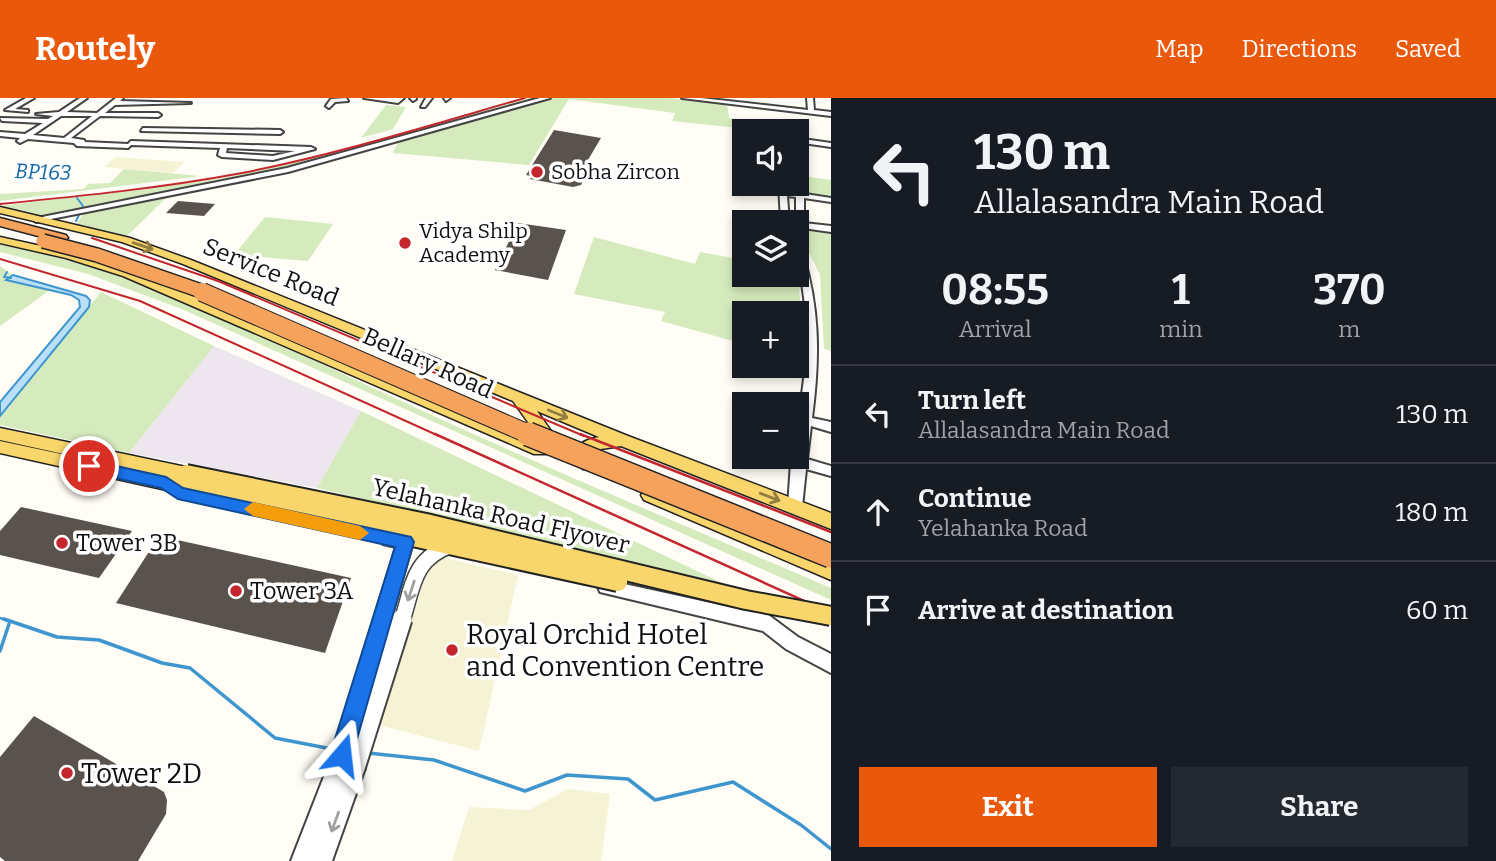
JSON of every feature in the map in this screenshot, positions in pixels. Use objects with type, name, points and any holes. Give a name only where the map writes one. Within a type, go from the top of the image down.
[{"type":"highway","name":"Bellary Road","points":[[0,222],[134,258],[232,295],[505,412],[831,542]]},
{"type":"highway","name":"Bellary Road","points":[[0,231],[60,236],[170,280],[536,438],[831,556]]},
{"type":"main road","name":"Service Road","points":[[0,210],[36,219],[60,236],[125,240],[187,262],[519,399],[831,521]]},
{"type":"main road","points":[[0,240],[69,255],[127,273],[506,436],[831,570]]},
{"type":"main road","points":[[506,436],[535,442],[543,433],[519,399]]},
{"type":"main road","points":[[605,476],[584,458],[584,450],[589,445],[622,440]]},
{"type":"main road","name":"Yelahanka Road Flyover","points":[[4,441],[187,481],[426,523],[746,600],[831,616]]},
{"type":"main road","name":"Yelahanka Road Flyover","points":[[187,481],[453,545],[750,611],[831,625]]},
{"type":"street","points":[[2,106],[12,98]]},
{"type":"street","points":[[24,138],[51,125],[84,98]]},
{"type":"street","points":[[367,99],[398,102],[401,98]]},
{"type":"street","points":[[423,106],[429,98]]},
{"type":"street","points":[[36,219],[288,170],[547,98]]},
{"type":"street","points":[[684,98],[810,102]]},
{"type":"street","points":[[757,98],[810,102],[831,114]]},
{"type":"street","points":[[329,106],[333,100],[346,100]]},
{"type":"street","points":[[32,101],[8,110],[60,115],[158,115],[116,158]]},
{"type":"street","points":[[65,139],[117,101]]},
{"type":"street","points":[[100,102],[188,103]]},
{"type":"street","points":[[44,105],[59,106]]},
{"type":"street","points":[[90,109],[108,109]]},
{"type":"street","points":[[1,122],[104,124]]},
{"type":"street","points":[[1,122],[39,129]]},
{"type":"street","points":[[153,122],[220,122]]},
{"type":"street","points":[[65,130],[78,131]]},
{"type":"street","points":[[143,130],[280,132]]},
{"type":"street","points":[[0,134],[82,141],[77,144],[222,144]]},
{"type":"street","points":[[138,136],[311,149],[273,158],[222,155],[222,144]]},
{"type":"street","points":[[809,142],[831,145]]},
{"type":"street","points":[[128,146],[180,155]]},
{"type":"street","points":[[806,196],[831,200]]},
{"type":"street","points":[[809,226],[831,229]]},
{"type":"street","points":[[807,392],[811,357],[808,287]]},
{"type":"street","points":[[809,421],[831,427]]},
{"type":"street","points":[[809,465],[831,471]]},
{"type":"street","points":[[768,624],[178,493],[162,476],[175,467],[414,517],[701,583],[744,604],[792,643],[831,664]]},
{"type":"street","points":[[795,507],[798,469]]},
{"type":"street","points":[[321,861],[346,775],[405,542],[414,517]]},
{"type":"street","points":[[302,861],[346,775],[420,564],[435,551],[453,545]]},
{"type":"shaded area","points":[[115,157],[185,162],[173,173],[104,167]]},
{"type":"shaded area","points":[[214,346],[361,411],[317,488],[129,453]]},
{"type":"shaded area","points":[[432,555],[518,575],[479,751],[379,725]]},
{"type":"shaded area","points":[[568,789],[610,794],[601,861],[452,861],[469,807],[529,810]]},
{"type":"green space","points":[[530,98],[542,98],[324,159],[219,183],[39,216],[0,206],[218,179],[320,156]]},
{"type":"green space","points":[[551,98],[668,98],[727,104],[729,118],[738,119],[732,119],[732,127],[672,121],[675,113],[569,99],[529,165],[393,153],[398,142]]},
{"type":"green space","points":[[386,105],[406,107],[393,129],[361,138]]},
{"type":"green space","points":[[124,169],[201,176],[0,201],[0,194],[84,189],[88,184],[110,183]]},
{"type":"green space","points":[[809,177],[831,180],[831,198],[809,195]]},
{"type":"green space","points":[[166,198],[126,237],[76,224],[84,213]]},
{"type":"green space","points":[[265,217],[333,224],[308,261],[234,255]]},
{"type":"green space","points":[[809,228],[831,232],[831,351],[824,349],[820,275],[809,253]]},
{"type":"green space","points":[[594,237],[695,264],[700,252],[732,258],[732,287],[799,287],[800,301],[732,301],[732,341],[661,321],[665,312],[574,294]]},
{"type":"green space","points":[[0,245],[101,270],[203,309],[614,496],[831,588],[831,600],[184,310],[88,274],[0,252]]},
{"type":"green space","points":[[0,266],[13,275],[7,280],[50,290],[0,326]]},
{"type":"green space","points":[[101,292],[214,346],[129,453],[0,425],[0,416]]},
{"type":"green space","points":[[361,411],[739,591],[317,488]]},
{"type":"water","points":[[13,275],[86,296],[90,300],[89,307],[0,416],[0,402],[80,307],[79,300],[71,295],[6,280]]},
{"type":"building","points":[[554,130],[601,138],[582,170],[587,174],[581,185],[573,187],[530,179],[532,176],[526,175]]},
{"type":"building","points":[[178,201],[215,204],[204,216],[166,213]]},
{"type":"building","points":[[518,223],[566,230],[548,280],[495,270]]},
{"type":"building","name":"Tower 3B","points":[[21,507],[132,531],[99,578],[0,555],[0,531]]},
{"type":"building","name":"Tower 3A","points":[[159,536],[351,578],[325,653],[116,603]]},
{"type":"building","name":"Tower 2D","points":[[34,716],[164,792],[167,800],[166,814],[138,861],[5,861],[0,857],[0,757]]},
{"type":"waterway","points":[[77,198],[83,206],[81,211]]},
{"type":"waterway","points":[[76,221],[79,215]]},
{"type":"waterway","points":[[7,272],[4,277],[11,278]]},
{"type":"waterway","points":[[0,618],[8,621]]},
{"type":"waterway","points":[[4,619],[57,637],[99,640],[162,663],[190,668],[275,738],[337,750]]},
{"type":"waterway","points":[[0,651],[9,624]]},
{"type":"waterway","points":[[368,753],[434,760],[525,791],[567,775],[628,779],[655,800],[733,782],[801,825],[831,849]]},
{"type":"railway","points":[[0,204],[91,195],[242,173],[349,148],[525,98]]},
{"type":"railway","points":[[92,238],[218,281],[584,436]]},
{"type":"railway","points":[[0,259],[140,301],[439,436]]},
{"type":"railway","points":[[435,434],[831,613]]},
{"type":"railway","points":[[580,434],[831,532]]},
{"type":"slow traffic","points":[[253,509],[360,533]]},
{"type":"place","name":"Sobha Zircon","points":[[537,172]]},
{"type":"place","name":"Vidya Shilp Academy","points":[[405,243]]},
{"type":"place","name":"Tower 3B","points":[[62,543]]},
{"type":"place","name":"Tower 3A","points":[[236,591]]},
{"type":"place","name":"Royal Orchid Hotel and Convention Centre","points":[[452,650]]},
{"type":"place","name":"Tower 2D","points":[[67,773]]},
{"type":"route","points":[[89,466],[166,483],[178,493],[405,542],[342,755]]},
{"type":"water label","name":"BP163","points":[[43,172]]}]
